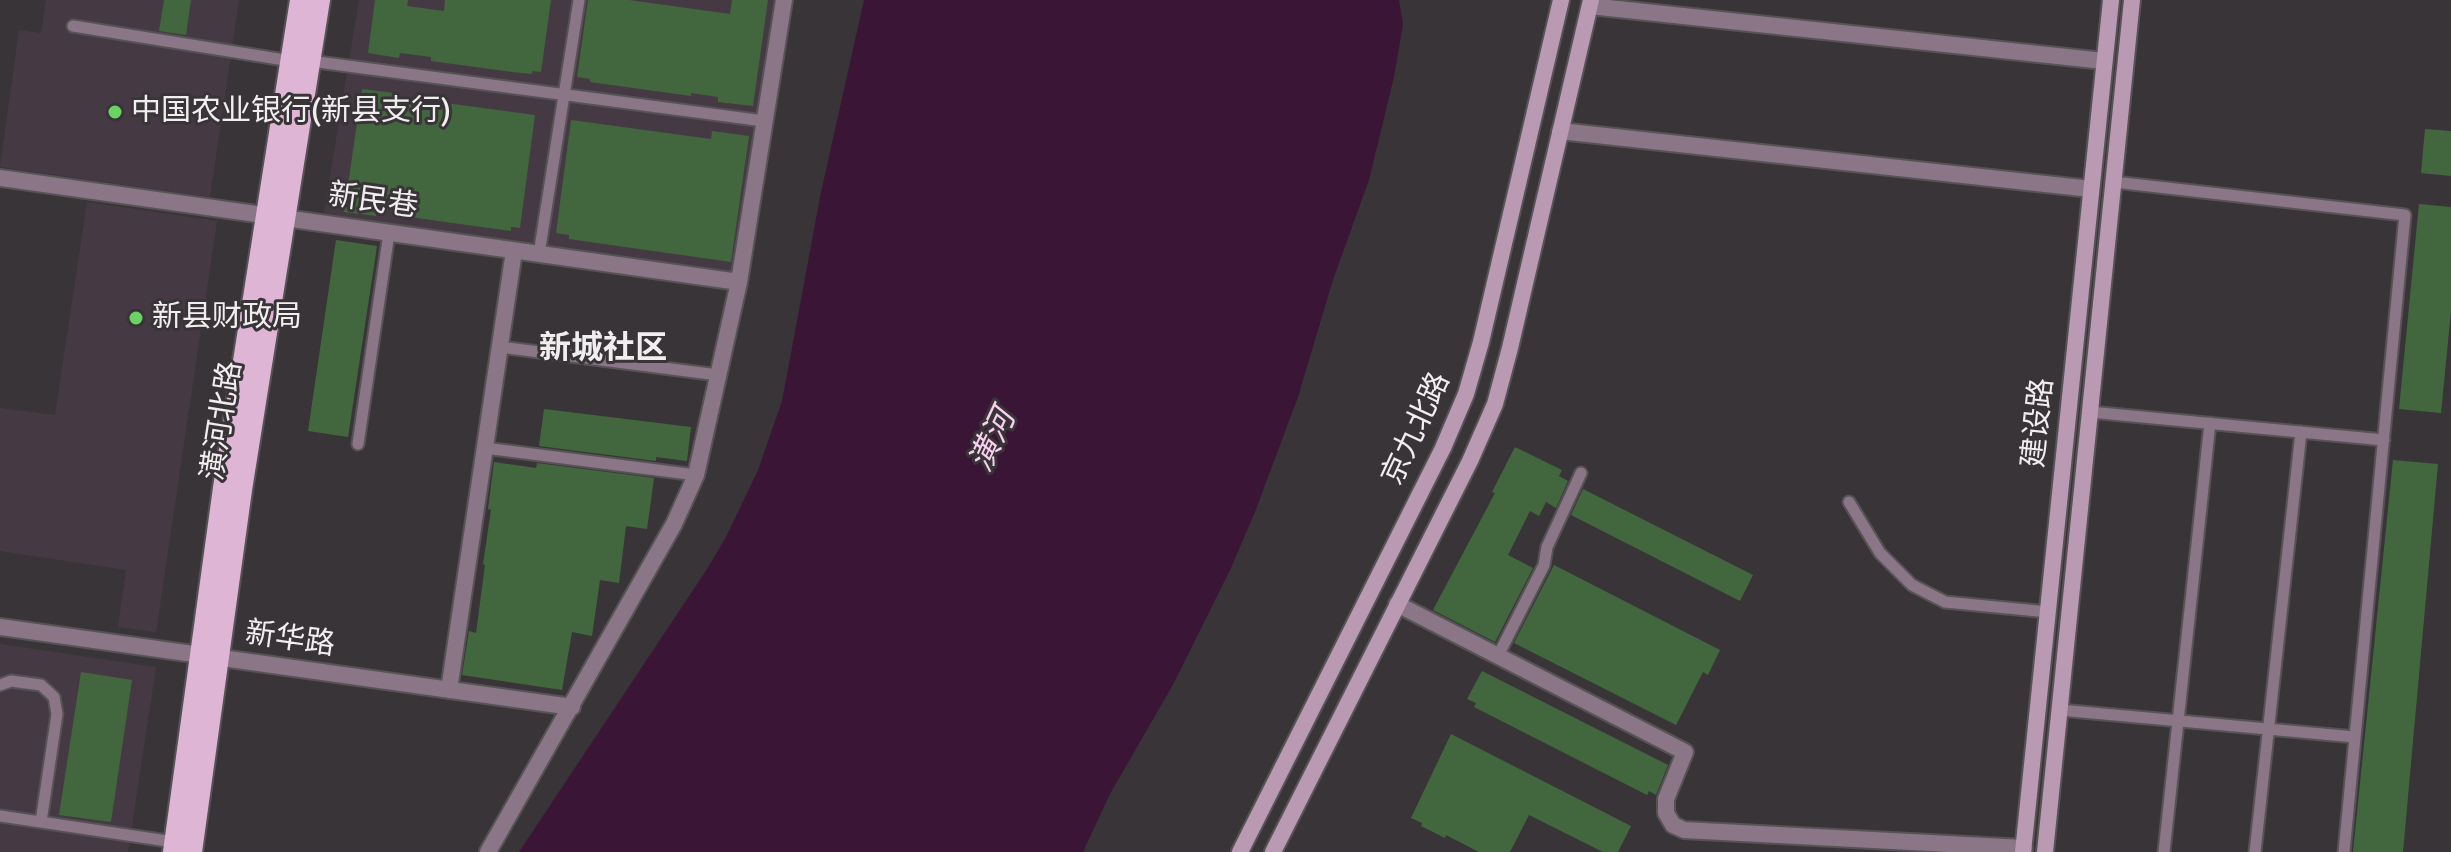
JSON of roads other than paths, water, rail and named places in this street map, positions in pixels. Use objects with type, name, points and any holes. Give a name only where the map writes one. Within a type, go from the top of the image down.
[{"type":"main road","name":"潢河北路","points":[[180,849],[209,657],[223,488],[276,217],[300,61],[300,0]]},
{"type":"main road","name":"潢河北路","points":[[300,61],[320,0]]},
{"type":"main road","name":"京九北路","points":[[1240,852],[1443,448],[1466,394],[1561,0]]},
{"type":"main road","name":"建设路","points":[[2023,850],[2111,0]]},
{"type":"main road","name":"建设路","points":[[2045,852],[2132,0]]},
{"type":"main road","name":"京九北路","points":[[1273,852],[1470,461],[1495,404],[1591,3]]},
{"type":"street","points":[[488,852],[674,524],[696,475],[739,282],[784,0]]},
{"type":"street","points":[[1591,3],[2104,61]]},
{"type":"street","points":[[1560,131],[2091,189]]},
{"type":"street","name":"新民巷","points":[[0,178],[739,282]]},
{"type":"street","points":[[449,690],[514,251]]},
{"type":"street","points":[[1397,604],[1685,752],[1666,799],[1666,813],[1673,825],[1684,830],[2023,850]]},
{"type":"street","name":"新华路","points":[[0,627],[572,707]]},
{"type":"lane","points":[[539,254],[579,0]]},
{"type":"lane","points":[[73,26],[300,61],[764,121]]},
{"type":"lane","points":[[2114,182],[2405,215],[2344,852]]},
{"type":"lane","points":[[358,444],[389,233]]},
{"type":"lane","points":[[500,347],[718,375]]},
{"type":"lane","points":[[2090,412],[2384,440]]},
{"type":"lane","points":[[2164,852],[2210,423]]},
{"type":"lane","points":[[2255,852],[2301,432]]},
{"type":"lane","points":[[485,448],[696,475]]},
{"type":"lane","points":[[1498,656],[1544,565],[1547,547],[1581,473]]},
{"type":"lane","points":[[1849,502],[1880,553],[1912,585],[1945,602],[2048,612]]},
{"type":"lane","points":[[0,685],[11,681],[41,685],[54,697],[57,714],[41,822]]},
{"type":"lane","points":[[2060,710],[2355,737]]},
{"type":"lane","points":[[0,816],[180,849]]},
{"type":"water","name":"潢河","points":[[864,0],[1399,0],[1403,24],[1394,77],[1369,180],[1333,280],[1298,397],[1255,512],[1174,683],[1110,794],[1083,852],[519,852],[707,569],[758,470],[782,401],[821,192]]},
{"type":"place","name":"中国农业银行(新县支行)","points":[[115,112]]},
{"type":"place","name":"新县财政局","points":[[136,318]]},
{"type":"district","name":"新城社区","points":[[603,350]]}]
